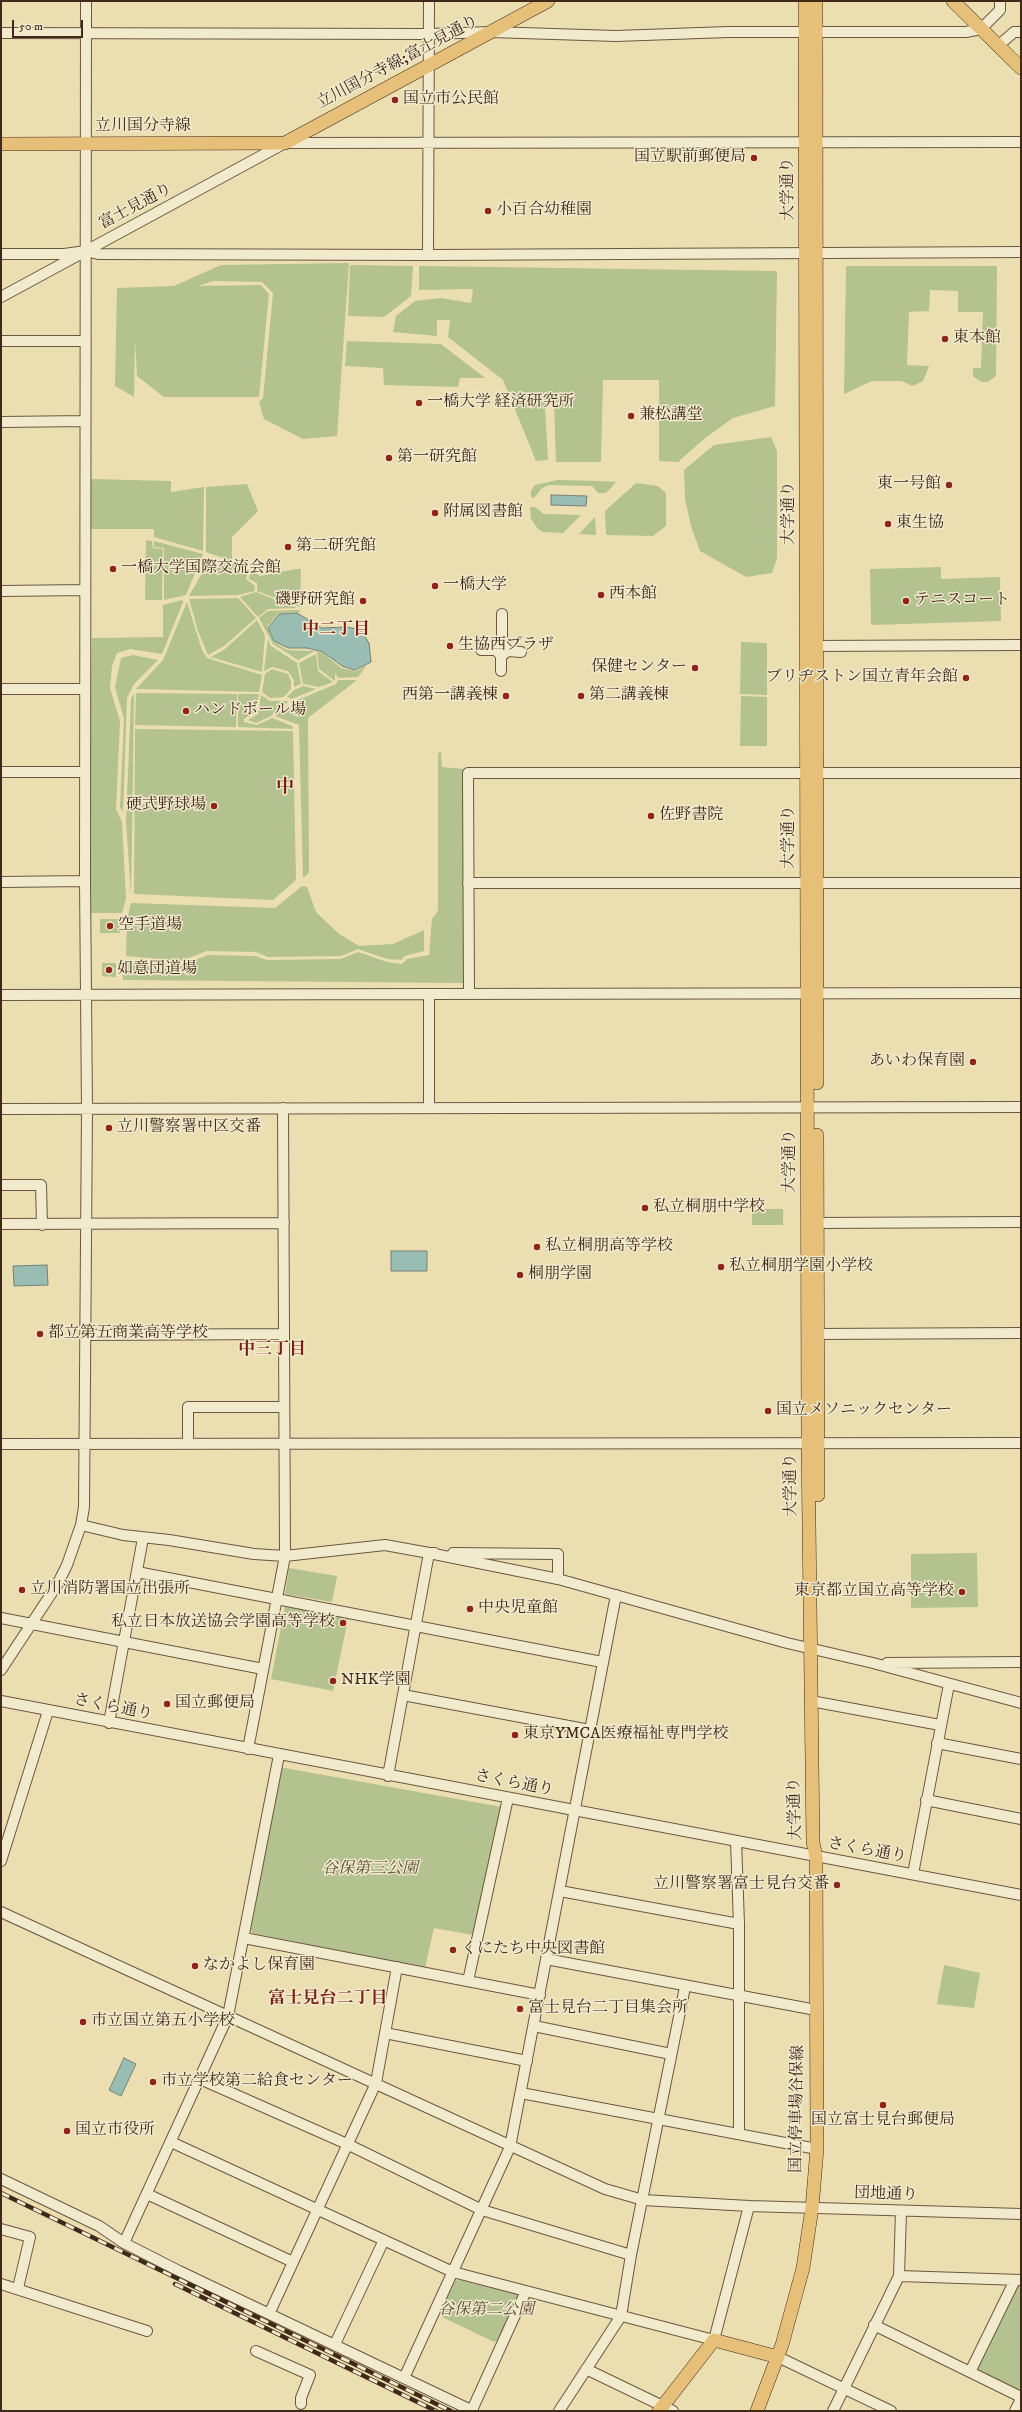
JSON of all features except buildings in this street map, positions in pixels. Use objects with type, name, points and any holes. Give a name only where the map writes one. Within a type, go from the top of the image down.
[{"type":"main road","name":"立川国分寺線;富士見通り","points":[[285,143],[548,1]]},
{"type":"main road","name":"大学通り","points":[[806,1],[810,33],[812,253],[812,994],[815,1649],[813,1842],[816,1857]]},
{"type":"main road","name":"大学通り","points":[[810,33],[816,1]]},
{"type":"main road","points":[[953,1],[1021,68]]},
{"type":"main road","name":"立川国分寺線","points":[[1,144],[285,143]]},
{"type":"main road","name":"国立停車場谷保線","points":[[757,2411],[778,2357],[803,2268],[812,2208],[817,2149],[816,1857]]},
{"type":"main road","points":[[665,2409],[714,2340],[778,2357]]},
{"type":"street","points":[[1,1670],[67,1565],[81,1525],[84,1507],[86,1444],[87,1109],[85,881],[86,1]]},
{"type":"street","points":[[428,255],[429,1]]},
{"type":"street","points":[[1,34],[429,34],[491,32],[616,36],[728,32],[966,32],[981,29],[1000,10],[1000,1]]},
{"type":"street","points":[[998,46],[1014,32],[1021,32]]},
{"type":"street","points":[[285,143],[1021,142]]},
{"type":"street","name":"富士見通り","points":[[1,297],[285,143]]},
{"type":"street","points":[[1,254],[64,254],[86,251],[98,254],[428,255],[1021,252]]},
{"type":"street","points":[[1,341],[85,341]]},
{"type":"street","points":[[1,422],[85,421]]},
{"type":"street","points":[[1,591],[85,590]]},
{"type":"street","points":[[501,670],[502,614]]},
{"type":"street","points":[[812,646],[1021,644]]},
{"type":"street","points":[[481,650],[521,652]]},
{"type":"street","points":[[1,689],[85,689]]},
{"type":"street","points":[[1,772],[85,772]]},
{"type":"street","points":[[469,994],[468,773],[1021,773]]},
{"type":"street","points":[[1,882],[85,881]]},
{"type":"street","points":[[468,883],[1021,883]]},
{"type":"street","points":[[1,995],[1021,993]]},
{"type":"street","points":[[429,994],[429,1108]]},
{"type":"street","points":[[1,1109],[813,1109],[1021,1107]]},
{"type":"street","points":[[248,1749],[285,1556],[284,1108]]},
{"type":"street","points":[[1,1185],[41,1185],[42,1225]]},
{"type":"street","points":[[813,1223],[1021,1222]]},
{"type":"street","points":[[1,1224],[284,1223]]},
{"type":"street","points":[[814,1334],[1021,1333]]},
{"type":"street","points":[[86,1335],[284,1334]]},
{"type":"street","points":[[188,1444],[188,1407],[284,1407]]},
{"type":"street","points":[[1,1444],[1021,1443]]},
{"type":"street","points":[[81,1525],[143,1538],[169,1540],[254,1554],[285,1556],[385,1545],[429,1553],[558,1579],[616,1596],[1021,1703]]},
{"type":"street","points":[[109,1723],[143,1538]]},
{"type":"street","points":[[429,1553],[558,1554],[558,1579]]},
{"type":"street","points":[[388,1776],[429,1553]]},
{"type":"street","points":[[137,1572],[602,1662]]},
{"type":"street","points":[[404,2378],[510,2147],[560,1891],[602,1662],[616,1596]]},
{"type":"street","points":[[1,1618],[263,1669]]},
{"type":"street","points":[[873,1663],[1021,1662]]},
{"type":"street","points":[[913,1874],[949,1684]]},
{"type":"street","points":[[403,1695],[590,1730]]},
{"type":"street","name":"さくら通り","points":[[1,1701],[109,1723],[1021,1895]]},
{"type":"street","points":[[815,1702],[940,1726]]},
{"type":"street","points":[[1,1861],[48,1711]]},
{"type":"street","points":[[937,1743],[1021,1759]]},
{"type":"street","points":[[124,2243],[228,2016],[279,1755]]},
{"type":"street","points":[[468,1981],[508,1798]]},
{"type":"street","points":[[926,1800],[1021,1819]]},
{"type":"street","points":[[736,1841],[740,1996],[739,2134]]},
{"type":"street","points":[[560,1891],[739,1924]]},
{"type":"street","name":"団地通り","points":[[1,1912],[604,2189],[643,2200],[749,2206],[1021,2214]]},
{"type":"street","points":[[244,1938],[540,1995]]},
{"type":"street","points":[[546,1959],[685,1987],[816,2010]]},
{"type":"street","points":[[270,2312],[376,2083],[397,1967]]},
{"type":"street","points":[[560,2411],[586,2368],[621,2316],[631,2255],[660,2119],[671,2054],[685,1987]]},
{"type":"street","points":[[534,2026],[671,2054]]},
{"type":"street","points":[[385,2034],[527,2062]]},
{"type":"street","points":[[200,2079],[347,2144],[482,2210],[631,2255]]},
{"type":"street","points":[[521,2093],[817,2149]]},
{"type":"street","points":[[171,2142],[318,2208],[453,2272],[714,2340],[749,2206]]},
{"type":"street","points":[[1,2179],[99,2226],[124,2243],[263,2311],[270,2312],[472,2411],[526,2291]]},
{"type":"street","points":[[147,2194],[293,2262]]},
{"type":"street","points":[[833,2411],[899,2276],[900,2211]]},
{"type":"street","points":[[1,2229],[30,2237],[18,2288]]},
{"type":"street","points":[[335,2344],[384,2240]]},
{"type":"street","points":[[899,2276],[1018,2280],[970,2372]]},
{"type":"street","points":[[1,2284],[18,2288],[147,2331]]},
{"type":"street","points":[[874,2325],[1021,2398],[1015,2411]]},
{"type":"street","points":[[256,2351],[310,2374],[300,2398],[301,2404]]},
{"type":"street","points":[[778,2357],[891,2411]]},
{"type":"street","points":[[586,2368],[665,2409]]},
{"type":"green space","points":[[349,263],[337,436],[303,439],[264,419],[259,402],[263,398],[273,293],[262,282],[213,281],[198,286],[261,285],[269,294],[259,397],[164,397],[137,376],[135,340],[134,397],[115,386],[117,288],[174,286],[221,265]]},
{"type":"green space","points":[[350,265],[413,266],[411,296],[384,317],[348,316]]},
{"type":"green space","points":[[419,266],[777,271],[775,406],[733,418],[705,438],[678,462],[659,461],[659,380],[603,380],[601,462],[556,462],[554,402],[545,406],[548,460],[536,461],[503,380],[448,337],[450,320],[437,320],[437,336],[393,332],[396,316],[415,301],[441,298],[471,303],[473,289],[419,290]]},
{"type":"green space","points":[[846,266],[997,266],[996,376],[988,382],[982,382],[974,377],[973,374],[973,368],[981,368],[983,312],[958,312],[958,291],[930,290],[929,311],[909,312],[907,365],[929,366],[923,381],[913,386],[901,381],[872,381],[844,394]]},
{"type":"green space","points":[[347,341],[441,344],[485,378],[460,378],[458,387],[384,385],[383,368],[345,366]]},
{"type":"green space","points":[[771,437],[777,451],[777,558],[772,573],[746,577],[700,551],[691,526],[685,499],[684,470],[714,445]]},
{"type":"green space","points":[[90,479],[171,481],[171,492],[204,487],[203,551],[154,537],[154,529],[91,529]]},
{"type":"green space","points":[[558,480],[616,482],[606,493],[598,493],[592,486],[549,485],[542,488],[534,498],[531,497],[531,491],[535,485]]},
{"type":"green space","points":[[636,483],[658,486],[666,493],[666,526],[653,536],[606,535],[605,511]]},
{"type":"green space","points":[[247,484],[258,511],[232,537],[232,561],[206,552],[206,487]]},
{"type":"green space","points":[[530,507],[535,507],[544,514],[581,515],[563,533],[543,532],[538,529],[531,519]]},
{"type":"green space","points":[[595,517],[596,535],[579,534]]},
{"type":"green space","points":[[146,540],[152,541],[153,548],[163,549],[162,600],[145,600]]},
{"type":"green space","points":[[154,541],[203,554],[186,595],[164,600],[164,548],[154,547]]},
{"type":"green space","points":[[228,562],[249,570],[246,579],[254,585],[255,591],[238,595],[189,596],[201,575],[213,566]]},
{"type":"green space","name":"テニスコート","points":[[941,567],[941,579],[1000,577],[1001,621],[871,625],[870,569]]},
{"type":"green space","points":[[301,569],[300,607],[257,591],[257,583],[249,579],[251,570],[260,576]]},
{"type":"green space","points":[[256,592],[297,608],[268,609],[258,617],[240,597]]},
{"type":"green space","points":[[238,598],[256,618],[224,646],[208,655],[198,631],[189,599]]},
{"type":"green space","points":[[182,600],[183,602],[162,654],[130,649],[117,653],[112,666],[110,688],[120,721],[116,809],[122,822],[126,899],[122,913],[85,913],[92,638],[163,637],[163,605]]},
{"type":"green space","points":[[187,602],[202,650],[207,658],[262,675],[259,692],[136,689],[163,660]]},
{"type":"green space","points":[[300,610],[300,612],[278,613],[267,627],[274,642],[287,650],[315,651],[298,660],[273,644],[259,618],[268,611]]},
{"type":"green space","points":[[257,620],[265,636],[262,672],[211,657],[225,649]]},
{"type":"green space","points":[[268,639],[271,646],[297,663],[301,684],[294,687],[294,680],[288,671],[272,667],[264,671]]},
{"type":"green space","points":[[741,642],[767,643],[767,695],[740,694]]},
{"type":"green space","points":[[317,652],[323,653],[341,668],[356,671],[367,665],[358,677],[338,678],[335,673],[335,681],[319,669]]},
{"type":"green space","points":[[316,654],[318,671],[333,682],[319,687],[303,684],[299,663]]},
{"type":"green space","points":[[133,655],[158,660],[134,684],[127,698],[123,812],[120,807],[124,719],[115,687],[121,658]]},
{"type":"green space","points":[[272,669],[288,674],[291,681],[291,689],[284,697],[270,698],[262,692],[265,674]]},
{"type":"green space","points":[[338,680],[357,680],[308,718],[309,870],[308,874],[303,878],[299,725],[275,716],[293,702],[336,684]]},
{"type":"green space","points":[[303,686],[316,689],[292,699],[287,697],[294,690]]},
{"type":"green space","points":[[134,693],[131,895],[126,821],[131,699]]},
{"type":"green space","name":"ハンドボール場","points":[[136,693],[237,694],[236,727],[135,725]]},
{"type":"green space","points":[[238,694],[259,694],[255,712],[244,719],[244,722],[257,725],[272,718],[292,726],[293,729],[238,727]]},
{"type":"green space","points":[[261,695],[270,701],[289,701],[271,716],[256,723],[248,720],[258,714]]},
{"type":"green space","points":[[741,696],[767,697],[767,746],[740,746]]},
{"type":"green space","name":"硬式野球場","points":[[135,729],[293,731],[296,880],[273,900],[134,894]]},
{"type":"green space","points":[[441,752],[442,767],[465,769],[463,983],[123,980],[123,960],[180,966],[208,955],[255,956],[267,960],[341,959],[358,952],[387,962],[402,964],[407,959],[429,955],[432,919],[438,911],[438,753]]},
{"type":"green space","points":[[302,886],[307,887],[316,912],[339,934],[359,946],[393,944],[424,930],[424,951],[405,956],[401,960],[387,959],[358,949],[341,956],[268,957],[256,952],[207,951],[181,961],[126,956],[127,920],[131,903],[275,908]]},
{"type":"green space","name":"空手道場","points":[[100,919],[120,919],[120,933],[100,933]]},
{"type":"green space","name":"如意団道場","points":[[102,963],[116,963],[116,977],[102,976]]},
{"type":"green space","points":[[752,1209],[783,1209],[783,1225],[752,1225]]},
{"type":"green space","points":[[977,1553],[978,1607],[911,1608],[911,1554]]},
{"type":"green space","points":[[289,1568],[337,1576],[332,1602],[285,1594]]},
{"type":"green space","points":[[285,1606],[348,1619],[333,1691],[271,1679]]},
{"type":"green space","name":"谷保第三公園","points":[[279,1767],[502,1807],[474,1935],[434,1928],[425,1968],[252,1933],[250,1925]]},
{"type":"green space","points":[[944,1965],[980,1973],[974,2008],[937,2004]]},
{"type":"green space","name":"谷保第二公園","points":[[459,2280],[517,2294],[518,2298],[499,2340],[494,2342],[442,2317],[440,2314],[455,2281]]},
{"type":"green space","points":[[1017,2284],[1021,2284],[1021,2387],[1018,2392],[973,2368]]},
{"type":"water","points":[[551,495],[587,496],[586,506],[551,505]]},
{"type":"water","points":[[297,613],[322,628],[347,627],[361,630],[369,643],[371,662],[355,670],[342,666],[323,652],[307,648],[288,648],[274,641],[268,628],[279,614]]},
{"type":"water","points":[[391,1251],[427,1251],[427,1271],[391,1271]]},
{"type":"water","points":[[47,1265],[48,1285],[14,1286],[13,1266]]},
{"type":"water","points":[[124,2058],[136,2064],[121,2096],[109,2090]]},
{"type":"railway","points":[[1,2193],[451,2411]]},
{"type":"railway","points":[[175,2284],[436,2411]]},
{"type":"place","name":"国立市公民館","points":[[395,100]]},
{"type":"place","name":"国立駅前郵便局","points":[[754,158]]},
{"type":"place","name":"小百合幼稚園","points":[[488,211]]},
{"type":"place","name":"東本館","points":[[945,339]]},
{"type":"place","name":"一橋大学 経済研究所","points":[[419,403]]},
{"type":"place","name":"兼松講堂","points":[[631,416]]},
{"type":"place","name":"第一研究館","points":[[389,458]]},
{"type":"place","name":"東一号館","points":[[949,485]]},
{"type":"place","name":"附属図書館","points":[[435,513]]},
{"type":"place","name":"東生協","points":[[888,524]]},
{"type":"place","name":"第二研究館","points":[[288,547]]},
{"type":"place","name":"一橋大学国際交流会館","points":[[113,569]]},
{"type":"place","name":"一橋大学","points":[[435,586]]},
{"type":"place","name":"西本館","points":[[601,595]]},
{"type":"place","name":"磯野研究館","points":[[363,601]]},
{"type":"place","name":"テニスコート","points":[[906,601]]},
{"type":"place","name":"生協西プラザ","points":[[450,646]]},
{"type":"place","name":"保健センター","points":[[695,668]]},
{"type":"place","name":"ブリヂストン国立青年会館","points":[[966,678]]},
{"type":"place","name":"西第一講義棟","points":[[506,696]]},
{"type":"place","name":"第二講義棟","points":[[581,696]]},
{"type":"place","name":"ハンドボール場","points":[[186,711]]},
{"type":"place","name":"硬式野球場","points":[[214,806]]},
{"type":"place","name":"佐野書院","points":[[651,816]]},
{"type":"place","name":"空手道場","points":[[110,926]]},
{"type":"place","name":"如意団道場","points":[[109,970]]},
{"type":"place","name":"あいわ保育園","points":[[973,1062]]},
{"type":"place","name":"立川警察署中区交番","points":[[109,1128]]},
{"type":"place","name":"私立桐朋中学校","points":[[645,1208]]},
{"type":"place","name":"私立桐朋高等学校","points":[[537,1247]]},
{"type":"place","name":"私立桐朋学園小学校","points":[[721,1267]]},
{"type":"place","name":"桐朋学園","points":[[520,1275]]},
{"type":"place","name":"都立第五商業高等学校","points":[[40,1334]]},
{"type":"place","name":"国立メソニックセンター","points":[[768,1411]]},
{"type":"place","name":"立川消防署国立出張所","points":[[22,1590]]},
{"type":"place","name":"東京都立国立高等学校","points":[[962,1592]]},
{"type":"place","name":"中央児童館","points":[[470,1609]]},
{"type":"place","name":"私立日本放送協会学園高等学校","points":[[343,1623]]},
{"type":"place","name":"NHK学園","points":[[333,1681]]},
{"type":"place","name":"国立郵便局","points":[[167,1704]]},
{"type":"place","name":"東京YMCA医療福祉専門学校","points":[[515,1735]]},
{"type":"place","name":"立川警察署富士見台交番","points":[[837,1885]]},
{"type":"place","name":"くにたち中央図書館","points":[[453,1950]]},
{"type":"place","name":"なかよし保育園","points":[[195,1966]]},
{"type":"place","name":"富士見台二丁目集会所","points":[[520,2009]]},
{"type":"place","name":"市立国立第五小学校","points":[[83,2022]]},
{"type":"place","name":"市立学校第二給食センター","points":[[153,2082]]},
{"type":"place","name":"国立富士見台郵便局","points":[[883,2105]]},
{"type":"place","name":"国立市役所","points":[[67,2131]]},
{"type":"district","name":"中二丁目","points":[[336,630]]},
{"type":"district","name":"中","points":[[285,788]]},
{"type":"district","name":"中三丁目","points":[[272,1350]]},
{"type":"district","name":"富士見台二丁目","points":[[328,1999]]}]
